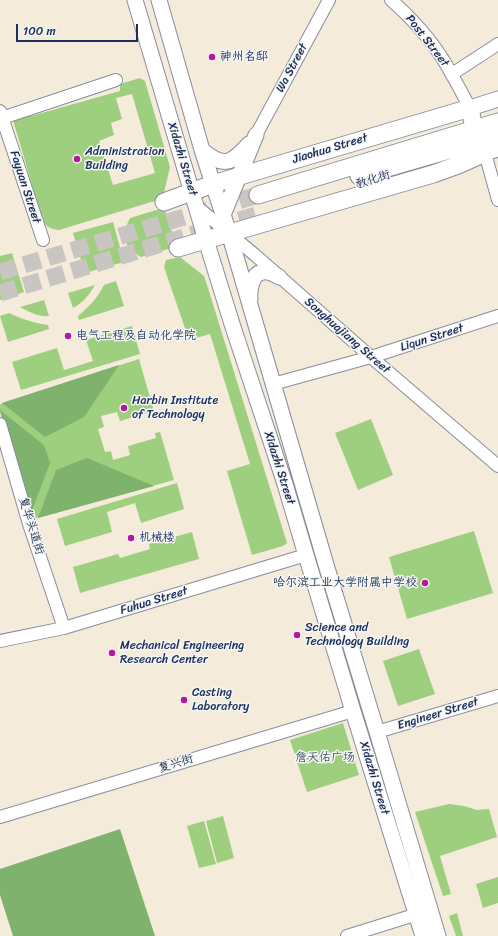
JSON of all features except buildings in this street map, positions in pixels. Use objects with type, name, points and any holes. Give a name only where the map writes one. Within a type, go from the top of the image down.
[{"type":"highway","name":"Jiaohua Street","points":[[259,199],[497,127]]},
{"type":"highway","name":"Jiaohua Street","points":[[164,202],[194,199],[213,184],[238,177],[480,133]]},
{"type":"highway","name":"Jiaohua Street","points":[[178,248],[433,174],[458,165],[480,133]]},
{"type":"main road","name":"Xidazhi Street","points":[[135,0],[206,240],[285,484],[353,711],[423,912],[438,936]]},
{"type":"main road","name":"Xidazhi Street","points":[[159,0],[202,150],[229,234],[327,568],[377,732],[423,912],[423,936]]},
{"type":"main road","name":"Jiaohua Street","points":[[480,133],[498,99]]},
{"type":"main road","points":[[202,150],[220,162],[230,161],[238,156],[256,135]]},
{"type":"main road","points":[[223,215],[256,135]]},
{"type":"main road","points":[[252,314],[249,294],[254,279],[261,272],[265,271],[279,277]]},
{"type":"street","name":"Wa Street","points":[[256,135],[329,0]]},
{"type":"street","name":"Post Street","points":[[391,0],[405,4],[452,74],[480,133],[498,200]]},
{"type":"street","points":[[452,74],[498,44]]},
{"type":"street","points":[[1,114],[116,80]]},
{"type":"street","name":"Fayuan Street","points":[[1,114],[43,240]]},
{"type":"street","name":"Songhuajiang Street","points":[[194,199],[229,234],[498,466]]},
{"type":"street","name":"Liqun Street","points":[[273,384],[371,357],[498,316]]},
{"type":"street","name":"复华头道街","points":[[0,424],[29,524],[64,628]]},
{"type":"street","name":"Fuhua Street","points":[[0,641],[64,628],[306,555]]},
{"type":"street","name":"Engineer Street","points":[[377,732],[498,696]]},
{"type":"street","name":"复兴街","points":[[0,817],[353,711]]},
{"type":"street","points":[[347,936],[423,912]]},
{"type":"green space","points":[[140,78],[145,81],[170,167],[163,197],[158,200],[59,230],[51,228],[45,224],[42,219],[13,120],[21,112],[31,116],[120,91],[120,84]],"holes":[[[132,94],[155,173],[113,185],[99,141],[114,135],[111,123],[122,119],[116,98]]]},
{"type":"green space","points":[[163,208],[165,210],[176,244],[175,247],[141,257],[127,245],[125,240],[125,230],[127,224],[130,218]]},
{"type":"green space","points":[[113,222],[124,262],[85,273],[73,233]]},
{"type":"green space","points":[[12,253],[24,292],[0,300],[0,256]]},
{"type":"green space","points":[[180,257],[204,276],[287,543],[283,546],[252,555],[227,471],[250,464],[210,334],[189,340],[164,267],[166,260]]},
{"type":"green space","points":[[116,281],[124,306],[79,320],[78,316],[93,302],[104,285]]},
{"type":"green space","points":[[95,285],[86,298],[73,308],[68,293]]},
{"type":"green space","points":[[44,300],[49,316],[38,315],[20,307]]},
{"type":"green space","points":[[9,313],[48,325],[49,329],[8,342],[0,316]]},
{"type":"green space","points":[[132,326],[140,354],[21,390],[12,362],[57,348],[64,370],[93,361],[86,340]]},
{"type":"green space","points":[[139,359],[155,415],[149,417],[147,413],[120,421],[117,412],[101,416],[104,427],[98,429],[105,452],[111,451],[113,460],[130,455],[128,446],[156,438],[155,433],[160,432],[174,480],[38,518],[30,516],[0,412],[0,405],[2,403]]},
{"type":"green space","points":[[119,365],[84,417],[45,437],[2,403]]},
{"type":"green space","points":[[0,410],[44,445],[50,463],[30,516]]},
{"type":"green space","points":[[371,419],[393,475],[358,490],[335,433]]},
{"type":"green space","points":[[87,458],[154,486],[38,518],[56,470]]},
{"type":"green space","points":[[177,483],[184,509],[141,523],[135,503],[107,512],[112,532],[65,546],[57,519]]},
{"type":"green space","points":[[474,531],[493,593],[407,619],[389,557]]},
{"type":"green space","points":[[192,532],[199,559],[80,593],[73,567],[118,554],[120,558],[150,549],[149,544]]},
{"type":"green space","points":[[419,649],[435,694],[398,706],[383,661]]},
{"type":"green space","name":"詹天佑广场","points":[[343,723],[359,775],[307,792],[290,740]]},
{"type":"green space","points":[[449,804],[477,810],[489,809],[497,837],[440,856],[451,894],[443,896],[415,812]]},
{"type":"green space","points":[[223,816],[234,858],[217,863],[206,821]]},
{"type":"green space","points":[[204,821],[216,864],[199,868],[187,826]]},
{"type":"green space","points":[[120,829],[155,936],[13,936],[0,895],[0,869]]},
{"type":"green space","points":[[498,877],[498,903],[483,908],[476,884]]},
{"type":"green space","points":[[457,913],[463,936],[456,936],[449,916]]},
{"type":"tunnel","points":[[0,272],[258,195]]},
{"type":"tunnel","points":[[0,293],[263,213]]},
{"type":"place","name":"神州名邸","points":[[212,57]]},
{"type":"place","name":"Administration Building","points":[[77,159]]},
{"type":"place","name":"电气工程及自动化学院","points":[[68,336]]},
{"type":"place","name":"Harbin Institute of Technology","points":[[124,408]]},
{"type":"place","name":"机械楼","points":[[131,538]]},
{"type":"place","name":"哈尔滨工业大学附属中学校","points":[[425,583]]},
{"type":"place","name":"Science and Technology Building","points":[[297,635]]},
{"type":"place","name":"Mechanical Engineering Research Center","points":[[112,653]]},
{"type":"place","name":"Casting Laboratory","points":[[184,700]]}]
